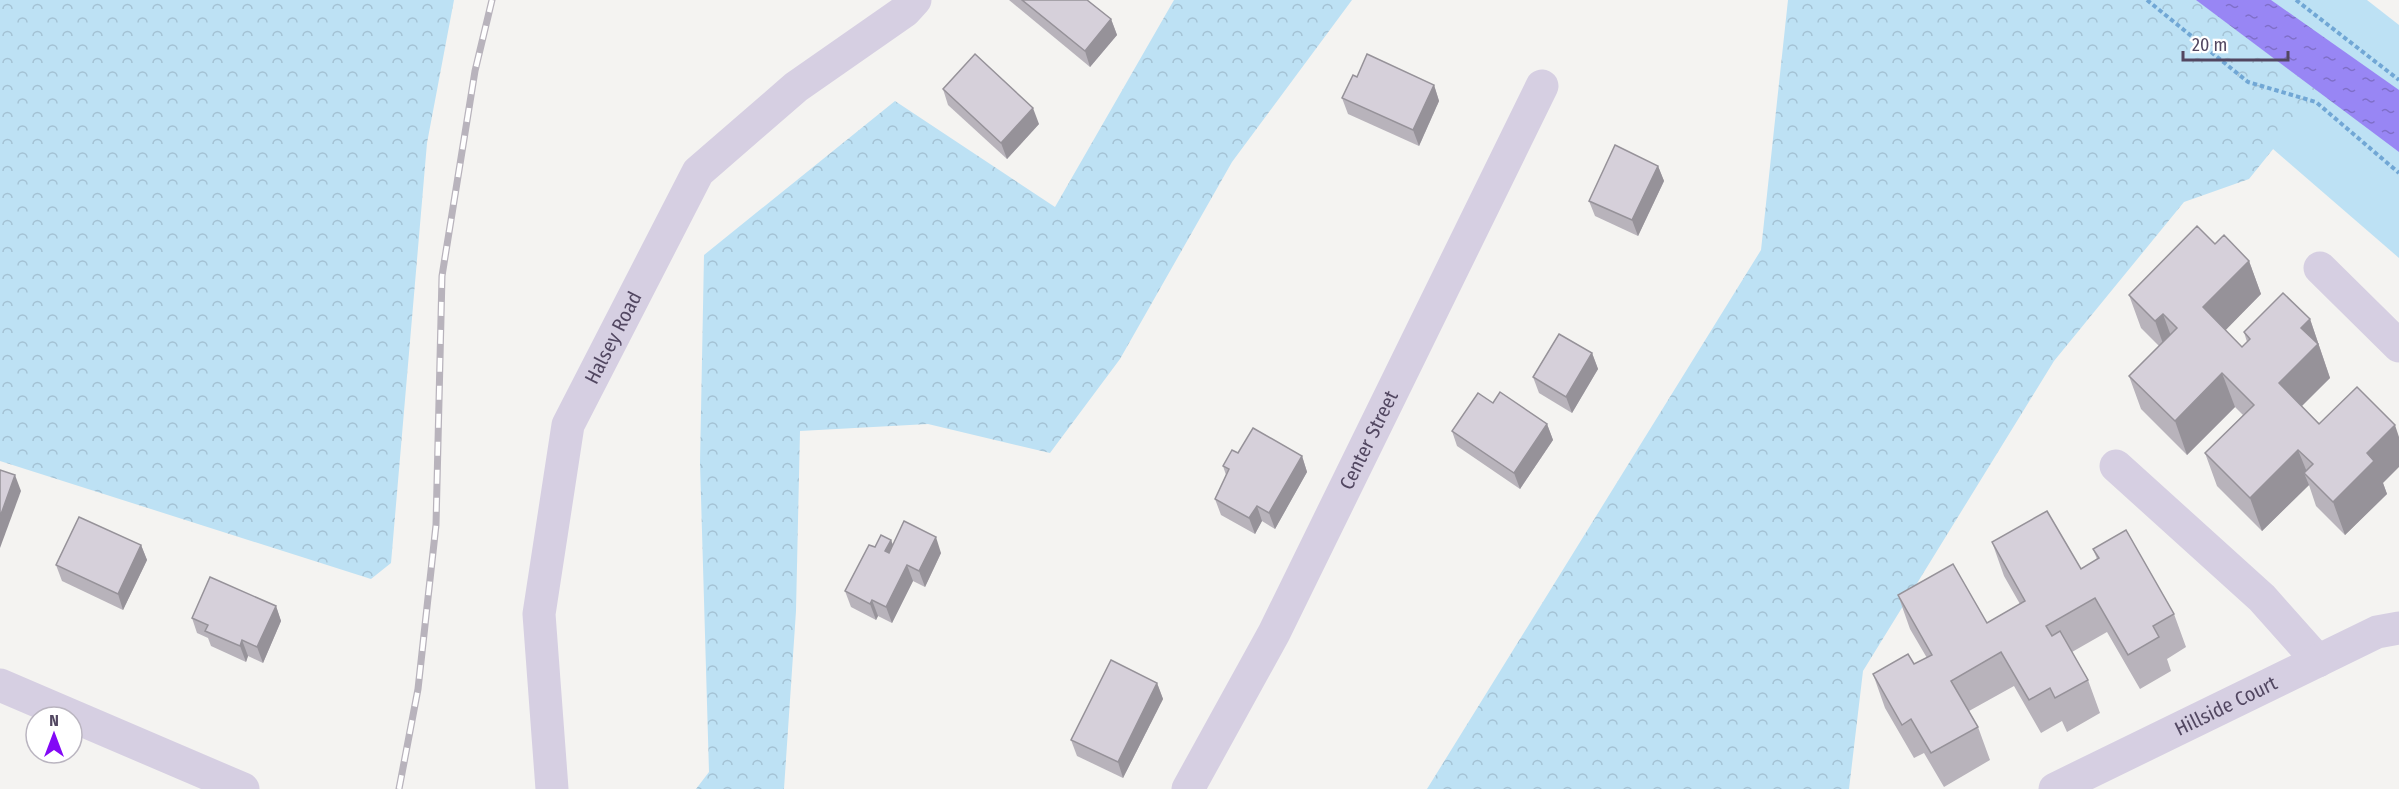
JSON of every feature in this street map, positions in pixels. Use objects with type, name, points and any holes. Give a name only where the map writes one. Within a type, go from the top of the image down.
[{"type":"street","name":"Halsey Road","points":[[552,789],[538,614],[568,426],[698,172],[796,87],[905,11],[915,0]]},
{"type":"street","name":"Center Street","points":[[1188,789],[1274,633],[1542,86]]},
{"type":"street","points":[[2320,268],[2399,346]]},
{"type":"street","points":[[2116,466],[2262,598],[2318,661]]},
{"type":"street","name":"Hillside Court","points":[[2055,789],[2377,632],[2399,628]]},
{"type":"street","points":[[0,685],[243,789]]},
{"type":"path","points":[[2147,0],[2248,82],[2316,102],[2399,173]]},
{"type":"path","points":[[2296,0],[2399,80]]},
{"type":"green space","points":[[0,0],[454,0],[427,143],[391,563],[371,579],[0,461]]},
{"type":"green space","points":[[1174,0],[1352,0],[1232,162],[1120,359],[1050,453],[928,424],[800,431],[796,611],[784,789],[696,789],[709,772],[700,463],[704,255],[895,101],[1055,207]]},
{"type":"green space","points":[[1788,0],[2196,0],[2319,92],[2249,179],[2184,202],[2054,361],[1863,671],[1849,789],[1427,789],[1761,250]]},
{"type":"green space","points":[[2123,0],[2367,0],[2399,25],[2399,258],[2153,45]]},
{"type":"water","points":[[2196,0],[2271,0],[2399,90],[2399,152]]},
{"type":"building","points":[[1022,0],[1087,0],[1111,19],[1085,51]]},
{"type":"building","points":[[975,54],[1033,108],[1001,143],[943,89]]},
{"type":"building","points":[[1367,54],[1434,85],[1413,130],[1342,98],[1353,75],[1357,77]]},
{"type":"building","points":[[1615,145],[1658,166],[1632,220],[1589,201]]},
{"type":"building","points":[[2197,226],[2215,244],[2224,235],[2249,261],[2203,307],[2242,347],[2250,339],[2244,332],[2283,293],[2310,319],[2301,328],[2318,344],[2279,383],[2319,424],[2357,387],[2395,425],[2367,453],[2374,461],[2333,502],[2304,473],[2313,464],[2298,450],[2250,498],[2205,453],[2254,405],[2222,373],[2175,421],[2129,376],[2177,328],[2163,314],[2155,321],[2129,295]]},
{"type":"building","points":[[1559,334],[1592,353],[1566,397],[1533,377]]},
{"type":"building","points":[[1500,392],[1547,424],[1514,473],[1452,431],[1478,393],[1493,403]]},
{"type":"building","points":[[1253,428],[1302,456],[1269,513],[1257,506],[1249,518],[1215,499],[1229,469],[1223,466],[1232,450],[1238,453]]},
{"type":"building","points":[[0,470],[15,475],[0,517]]},
{"type":"building","points":[[2047,511],[2081,569],[2099,558],[2093,549],[2126,530],[2174,614],[2153,626],[2159,637],[2128,655],[2095,598],[2046,626],[2052,636],[2060,631],[2088,680],[2055,698],[2050,688],[2029,700],[2001,652],[1951,681],[1978,727],[1931,753],[1911,719],[1902,725],[1873,674],[1908,654],[1914,664],[1932,655],[1898,595],[1953,564],[1987,623],[2025,601],[1992,542]]},
{"type":"building","points":[[79,517],[141,545],[118,594],[56,565]]},
{"type":"building","points":[[904,521],[936,537],[919,571],[907,565],[886,607],[872,600],[870,604],[845,591],[869,545],[875,547],[881,535],[891,540],[885,551],[889,553]]},
{"type":"building","points":[[210,577],[276,606],[257,647],[242,640],[240,646],[205,631],[208,625],[192,618]]},
{"type":"building","points":[[1111,660],[1157,683],[1118,762],[1071,740]]},
{"type":"railway","points":[[399,789],[418,689],[436,525],[442,276],[475,71],[492,0]]}]
